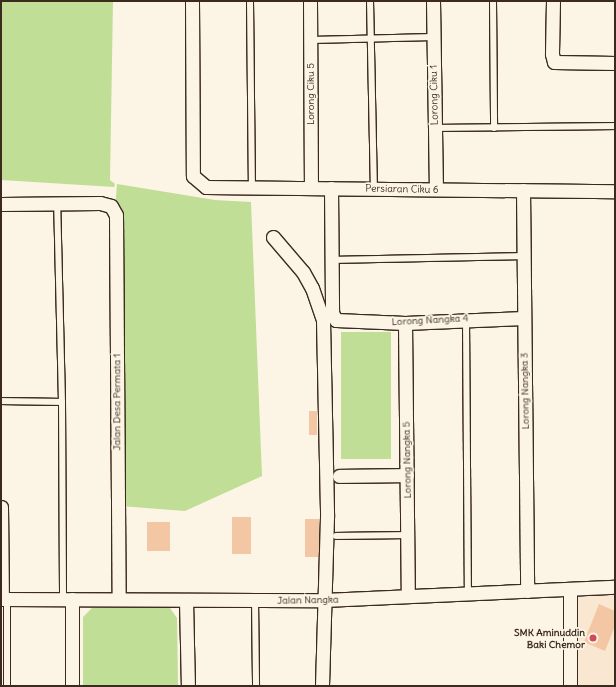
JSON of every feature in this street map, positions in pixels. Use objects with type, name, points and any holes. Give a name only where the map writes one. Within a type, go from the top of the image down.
[{"type":"street","name":"Persiaran Ciku 6","points":[[192,1],[193,176],[206,187],[615,191]]},
{"type":"street","name":"Lorong Ciku 5","points":[[310,1],[311,188]]},
{"type":"street","name":"Lorong Ciku 1","points":[[433,1],[436,189]]},
{"type":"street","points":[[553,1],[552,54],[554,62],[615,63]]},
{"type":"street","points":[[331,188],[331,260]]},
{"type":"street","name":"Lorong Nangka 3","points":[[523,190],[527,591]]},
{"type":"street","points":[[1,204],[57,204]]},
{"type":"street","name":"Jalan Desa Permata 1","points":[[57,204],[111,206],[116,215],[119,599]]},
{"type":"street","points":[[273,237],[306,277],[312,288],[323,320],[327,517],[322,686]]},
{"type":"street","name":"Lorong Nangka 4","points":[[331,260],[332,313],[336,320],[405,323],[466,318],[524,318]]},
{"type":"street","name":"Lorong Nangka 5","points":[[405,323],[408,596]]},
{"type":"street","points":[[340,476],[407,475]]},
{"type":"street","points":[[1,507],[3,599]]},
{"type":"street","name":"Jalan Nangka","points":[[3,599],[324,600],[615,587]]},
{"type":"street","points":[[570,590],[570,686]]},
{"type":"street","points":[[67,599],[72,686]]},
{"type":"street","points":[[186,600],[188,686]]},
{"type":"lane","points":[[250,1],[252,187]]},
{"type":"lane","points":[[370,1],[374,188]]},
{"type":"lane","points":[[493,1],[494,128]]},
{"type":"lane","points":[[311,40],[434,37]]},
{"type":"lane","points":[[435,128],[615,126]]},
{"type":"lane","points":[[57,204],[67,599]]},
{"type":"lane","points":[[331,260],[524,256]]},
{"type":"lane","points":[[466,318],[468,594]]},
{"type":"lane","points":[[1,401],[62,402]]},
{"type":"lane","points":[[336,536],[407,535]]},
{"type":"lane","points":[[3,599],[8,686]]},
{"type":"lane","points":[[255,600],[256,686]]},
{"type":"shaded area","name":"SMK Aminuddin Baki Chemor","points":[[570,587],[615,587],[615,686],[570,686]]},
{"type":"green space","points":[[1,1],[113,1],[110,180],[115,184],[114,187],[1,180]]},
{"type":"green space","points":[[117,184],[215,200],[251,202],[262,476],[185,511],[120,506],[115,209]]},
{"type":"green space","points":[[341,332],[391,332],[391,459],[341,459]]},
{"type":"green space","points":[[92,608],[170,608],[177,618],[178,686],[83,686],[83,617]]},
{"type":"building","points":[[309,411],[317,411],[317,435],[309,435]]},
{"type":"building","points":[[232,517],[251,517],[251,554],[232,554]]},
{"type":"building","points":[[305,519],[319,519],[319,557],[305,557]]},
{"type":"building","points":[[147,522],[170,522],[170,551],[147,551]]},
{"type":"building","points":[[599,604],[615,611],[615,626],[605,651],[584,642]]},
{"type":"place","name":"SMK Aminuddin Baki Chemor","points":[[593,638]]}]
